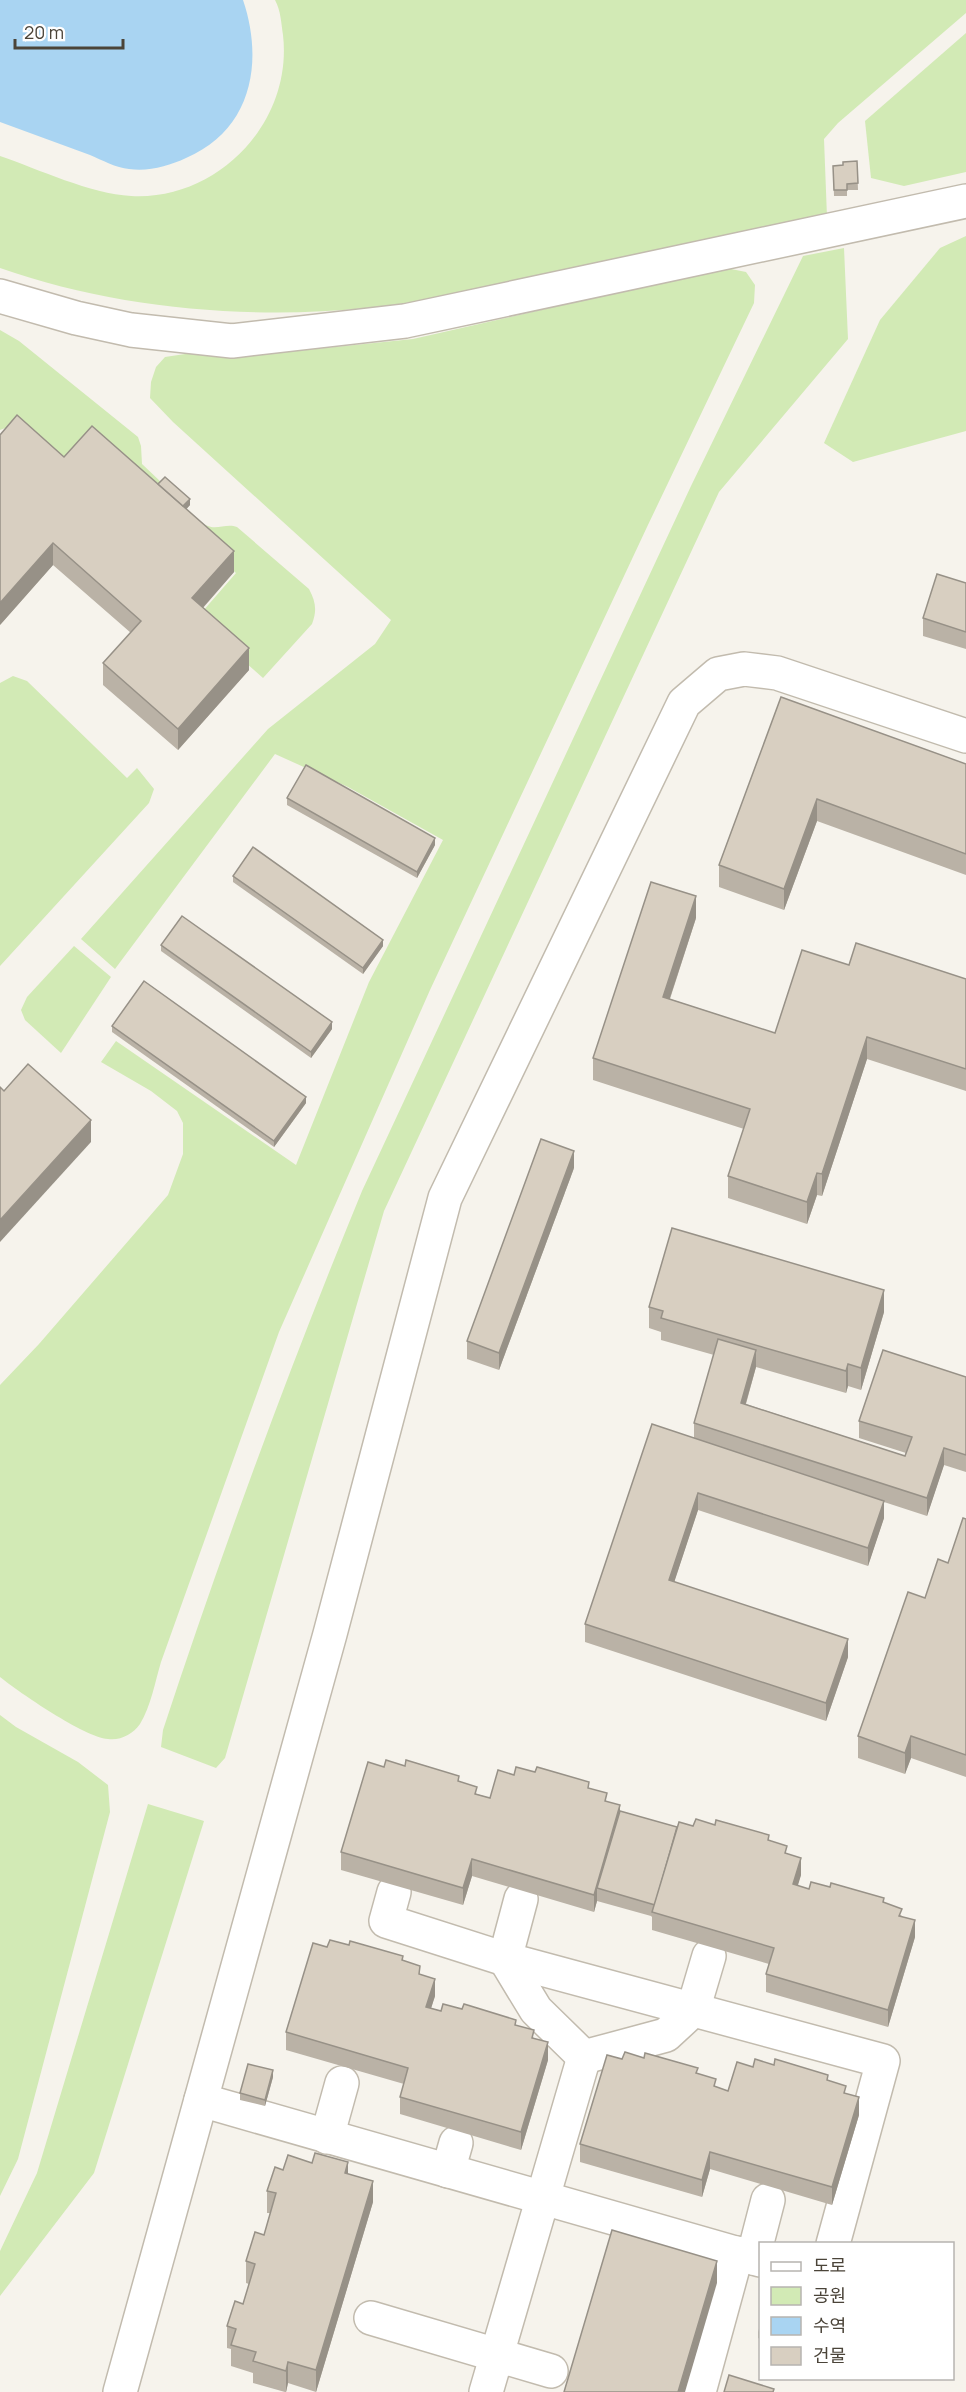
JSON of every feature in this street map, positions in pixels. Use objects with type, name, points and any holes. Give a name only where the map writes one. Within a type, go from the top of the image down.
[{"type":"street","points":[[0,296],[75,318],[131,330],[232,341],[405,321],[966,201]]},
{"type":"street","points":[[120,2392],[330,1634],[445,1198],[684,703],[718,674],[744,669],[777,673],[966,736]]},
{"type":"street","points":[[394,1892],[386,1921],[505,1959],[693,2010],[814,2031],[883,2061],[834,2242]]},
{"type":"street","points":[[521,1899],[505,1959],[536,2010],[584,2057]]},
{"type":"street","points":[[584,2057],[666,2035],[693,2010],[709,1956]]},
{"type":"street","points":[[486,2392],[584,2057]]},
{"type":"street","points":[[327,2136],[342,2083]]},
{"type":"street","points":[[201,2100],[327,2136],[452,2157],[541,2198],[750,2257]]},
{"type":"street","points":[[699,2392],[750,2257],[768,2200]]},
{"type":"street","points":[[370,2318],[551,2371]]},
{"type":"green space","points":[[275,0],[966,0],[966,13],[838,123],[824,139],[827,217],[443,297],[366,308],[321,311],[274,312],[181,308],[88,293],[0,268],[0,156],[82,186],[131,196],[163,194],[193,185],[220,170],[243,150],[262,125],[276,98],[283,67],[283,35],[280,13]]},
{"type":"green space","points":[[966,33],[966,172],[904,186],[871,178],[865,121]]},
{"type":"green space","points":[[966,236],[966,431],[853,462],[824,443],[880,320],[940,248]]},
{"type":"green space","points":[[844,248],[848,339],[719,492],[384,1211],[225,1758],[216,1768],[161,1747],[163,1730],[233,1526],[283,1391],[362,1191],[691,486],[803,256]]},
{"type":"green space","points":[[726,268],[746,272],[755,285],[754,303],[430,990],[279,1332],[161,1662],[144,1717],[134,1731],[117,1739],[108,1739],[84,1731],[37,1703],[0,1677],[0,1385],[39,1344],[168,1195],[183,1154],[183,1123],[177,1111],[151,1091],[101,1062],[116,1041],[296,1165],[369,982],[443,840],[348,787],[275,754],[115,969],[81,939],[268,729],[375,644],[391,620],[173,422],[150,398],[151,382],[156,367],[165,357],[185,354],[296,351],[413,339]]},
{"type":"green space","points":[[0,330],[19,341],[138,437],[142,464],[162,483],[150,496],[63,472],[8,427],[0,430]]},
{"type":"green space","points":[[188,510],[208,526],[237,527],[309,589],[315,611],[312,624],[263,678],[196,619],[236,573],[178,522]]},
{"type":"green space","points":[[13,676],[27,681],[127,778],[137,768],[154,789],[149,803],[0,966],[0,683]]},
{"type":"green space","points":[[74,946],[111,977],[61,1053],[25,1020],[21,1010],[27,997]]},
{"type":"green space","points":[[0,1715],[16,1727],[78,1762],[108,1785],[110,1812],[18,2159],[0,2196]]},
{"type":"green space","points":[[148,1804],[204,1821],[94,2173],[0,2296],[0,2251],[37,2173]]},
{"type":"water","points":[[0,0],[243,0],[249,23],[252,70],[239,112],[226,130],[208,146],[179,161],[144,170],[114,165],[0,122]]},
{"type":"building","points":[[857,161],[858,183],[847,184],[847,190],[834,190],[833,166],[843,165],[843,162]]},
{"type":"building","points":[[17,415],[64,457],[92,426],[234,551],[192,598],[249,648],[178,729],[103,663],[141,621],[53,543],[0,603],[0,435]]},
{"type":"building","points":[[165,477],[190,499],[183,506],[158,484]]},
{"type":"building","points":[[937,574],[966,583],[966,632],[923,618]]},
{"type":"building","points":[[781,697],[966,764],[966,854],[817,799],[784,889],[719,865]]},
{"type":"building","points":[[306,765],[435,838],[417,872],[287,798]]},
{"type":"building","points":[[253,847],[383,940],[363,968],[233,876]]},
{"type":"building","points":[[651,882],[696,896],[663,997],[775,1033],[802,950],[849,965],[856,943],[966,979],[966,1069],[867,1037],[822,1174],[817,1173],[807,1202],[728,1176],[750,1109],[593,1058]]},
{"type":"building","points":[[182,916],[332,1022],[311,1052],[161,945]]},
{"type":"building","points":[[144,981],[306,1097],[274,1141],[112,1026]]},
{"type":"building","points":[[28,1064],[91,1120],[0,1220],[0,1087],[4,1091]]},
{"type":"building","points":[[541,1139],[574,1151],[499,1353],[467,1341]]},
{"type":"building","points":[[672,1228],[884,1290],[861,1368],[848,1364],[846,1371],[661,1318],[663,1311],[649,1307]]},
{"type":"building","points":[[718,1339],[756,1350],[741,1403],[905,1456],[912,1437],[859,1421],[883,1350],[966,1377],[966,1455],[944,1448],[927,1498],[694,1423]]},
{"type":"building","points":[[652,1424],[884,1501],[868,1548],[698,1493],[669,1580],[848,1639],[826,1703],[585,1624]]},
{"type":"building","points":[[963,1518],[966,1519],[966,1755],[911,1736],[905,1753],[858,1736],[908,1592],[925,1598],[938,1559],[948,1563]]},
{"type":"building","points":[[386,1760],[405,1766],[406,1760],[459,1776],[458,1781],[477,1787],[475,1794],[490,1798],[498,1770],[514,1775],[516,1767],[535,1772],[537,1767],[589,1782],[588,1788],[607,1793],[605,1801],[620,1805],[594,1895],[472,1859],[463,1888],[341,1852],[368,1762],[384,1767]]},
{"type":"building","points":[[620,1811],[677,1827],[655,1905],[597,1888]]},
{"type":"building","points":[[696,1819],[715,1825],[716,1820],[769,1835],[768,1840],[787,1846],[785,1853],[801,1858],[793,1884],[809,1889],[811,1882],[830,1887],[831,1883],[884,1898],[883,1902],[902,1909],[899,1916],[915,1920],[888,2010],[766,1974],[774,1948],[652,1912],[679,1822],[693,1826]]},
{"type":"building","points":[[330,1940],[349,1945],[350,1941],[403,1956],[402,1960],[420,1966],[419,1974],[435,1979],[426,2007],[441,2011],[443,2004],[462,2009],[464,2004],[516,2020],[515,2025],[534,2030],[532,2038],[548,2042],[521,2132],[400,2097],[408,2068],[286,2032],[313,1943],[327,1947]]},
{"type":"building","points":[[625,2052],[644,2058],[645,2053],[698,2068],[696,2073],[716,2079],[714,2086],[728,2091],[737,2062],[753,2067],[755,2059],[774,2065],[775,2059],[828,2075],[827,2080],[846,2086],[844,2093],[859,2097],[832,2187],[710,2152],[702,2180],[580,2144],[607,2055],[622,2059]]},
{"type":"building","points":[[248,2064],[273,2070],[265,2100],[240,2093]]},
{"type":"building","points":[[315,2153],[348,2162],[345,2173],[373,2181],[316,2370],[288,2362],[286,2371],[253,2361],[256,2352],[231,2345],[236,2329],[227,2326],[235,2301],[243,2304],[255,2264],[246,2261],[255,2232],[264,2235],[276,2193],[267,2191],[275,2167],[283,2170],[288,2155],[312,2163]]},
{"type":"building","points":[[612,2230],[717,2261],[678,2392],[564,2392]]},
{"type":"building","points":[[729,2375],[774,2389],[773,2392],[724,2392]]}]
